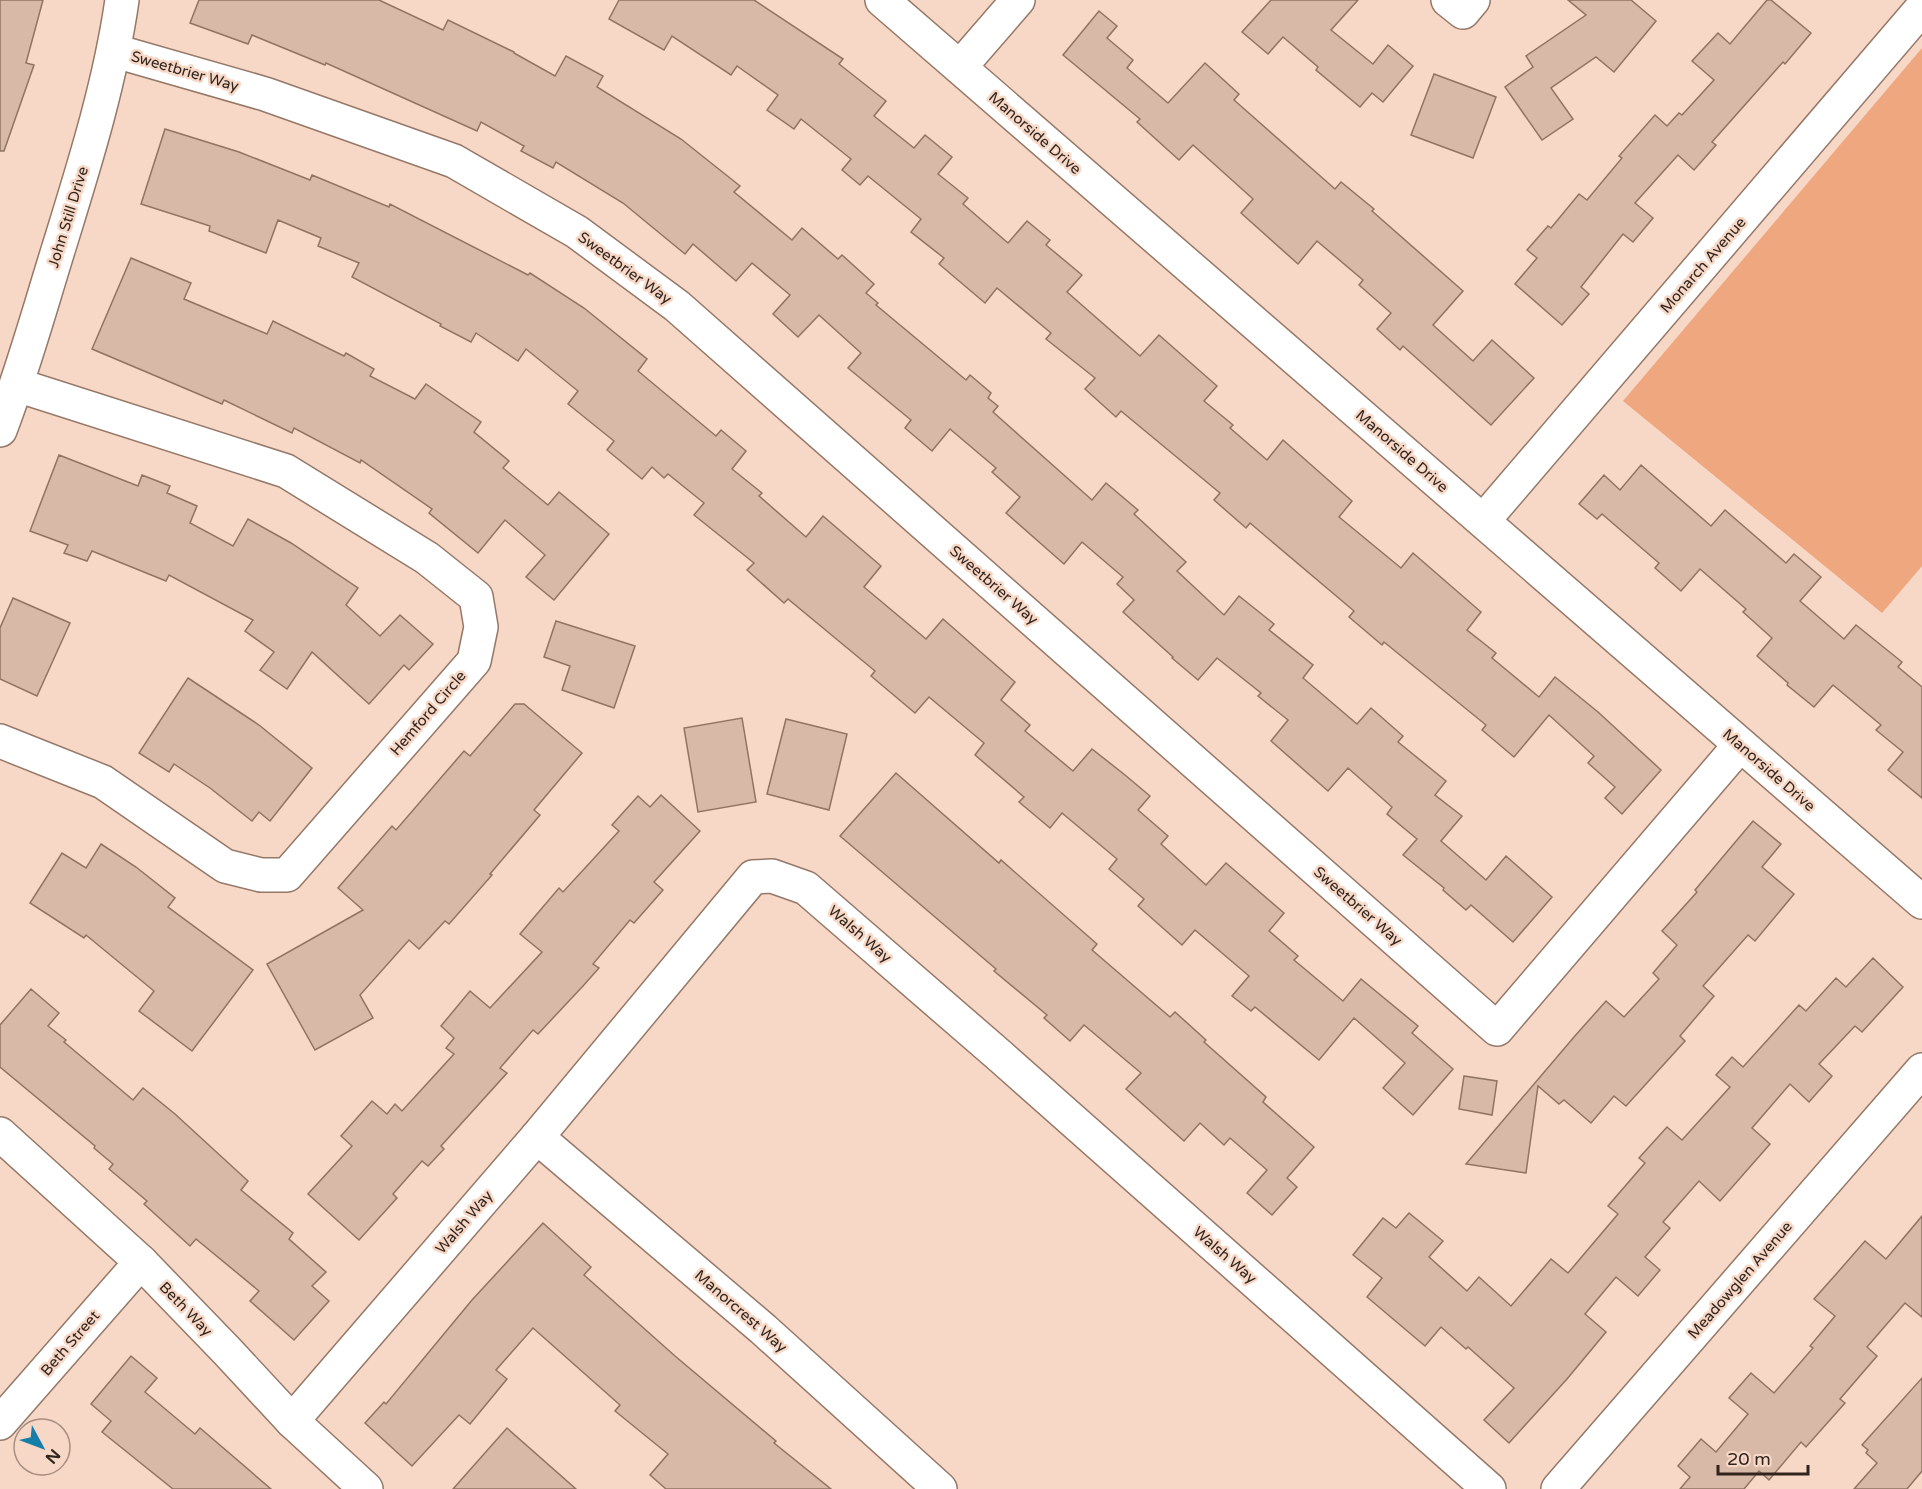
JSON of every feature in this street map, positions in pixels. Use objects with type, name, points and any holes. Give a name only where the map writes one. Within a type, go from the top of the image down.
[{"type":"street","name":"John Still Drive","points":[[0,430],[17,385],[75,197],[115,51],[122,0]]},
{"type":"street","name":"Manorside Drive","points":[[882,0],[1922,902]]},
{"type":"street","points":[[960,67],[1018,0]]},
{"type":"street","points":[[1449,0],[1463,12],[1473,0]]},
{"type":"street","name":"Monarch Avenue","points":[[1484,521],[1922,9]]},
{"type":"street","name":"Sweetbrier Way","points":[[115,51],[265,94],[454,161],[577,232],[677,306],[1497,1029],[1740,745]]},
{"type":"street","name":"Hemford Circle","points":[[0,741],[103,782],[225,866],[261,875],[287,875],[474,661],[481,627],[476,597],[427,558],[286,471],[17,385]]},
{"type":"street","name":"Walsh Way","points":[[292,1421],[537,1137],[753,877],[772,876],[806,888],[1000,1056],[1490,1489]]},
{"type":"street","name":"Meadowglen Avenue","points":[[1558,1489],[1922,1070]]},
{"type":"street","name":"Beth Way","points":[[0,1134],[141,1262],[292,1421],[366,1489]]},
{"type":"street","name":"Manorcrest Way","points":[[537,1137],[763,1329],[940,1489]]},
{"type":"street","name":"Beth Street","points":[[0,1424],[141,1262]]},
{"type":"shaded area","points":[[1922,48],[1922,566],[1882,613],[1623,401]]},
{"type":"building","points":[[0,0],[43,0],[26,63],[34,65],[4,151],[0,151]]},
{"type":"building","points":[[199,0],[379,0],[443,30],[448,20],[514,52],[555,76],[566,56],[603,76],[597,87],[681,139],[740,186],[734,192],[792,240],[802,228],[838,259],[842,255],[874,284],[866,293],[878,303],[876,305],[966,380],[970,375],[991,393],[988,398],[998,406],[993,412],[1092,500],[1106,483],[1138,510],[1134,514],[1186,562],[1177,571],[1224,615],[1239,596],[1274,624],[1269,630],[1313,665],[1303,678],[1357,724],[1371,708],[1403,736],[1398,742],[1446,781],[1435,795],[1462,816],[1441,841],[1486,880],[1506,856],[1552,897],[1513,942],[1471,905],[1466,910],[1443,890],[1444,888],[1403,855],[1417,839],[1387,814],[1392,807],[1348,768],[1328,791],[1271,741],[1288,720],[1258,696],[1261,693],[1217,658],[1198,680],[1123,612],[1134,600],[1117,584],[1123,577],[1082,542],[1064,564],[1006,513],[1020,497],[992,472],[996,468],[950,429],[932,451],[905,428],[911,420],[848,368],[861,353],[819,315],[798,337],[773,314],[790,295],[752,263],[736,281],[693,244],[685,254],[623,203],[556,162],[553,168],[521,151],[524,146],[481,122],[477,131],[326,63],[325,65],[252,35],[248,44],[190,23]]},
{"type":"building","points":[[619,0],[754,0],[843,59],[839,64],[886,101],[874,116],[914,148],[925,135],[952,157],[938,174],[968,198],[963,204],[1008,243],[1027,221],[1050,240],[1046,245],[1082,275],[1067,292],[1140,356],[1159,335],[1217,386],[1204,401],[1233,425],[1230,428],[1267,460],[1283,440],[1352,501],[1339,517],[1401,568],[1413,553],[1481,612],[1467,630],[1496,653],[1492,658],[1539,697],[1555,677],[1598,712],[1661,770],[1622,814],[1605,798],[1615,787],[1588,763],[1594,756],[1549,715],[1514,757],[1482,730],[1486,725],[1384,642],[1382,645],[1349,617],[1354,611],[1250,523],[1246,528],[1214,500],[1220,493],[1121,411],[1116,417],[1085,389],[1095,378],[1046,339],[1051,333],[997,288],[985,303],[939,264],[944,258],[911,232],[921,219],[868,176],[860,185],[842,170],[851,159],[801,119],[794,129],[767,110],[778,95],[737,66],[731,75],[672,36],[664,50],[609,19]]},
{"type":"building","points":[[1271,0],[1358,0],[1331,30],[1373,64],[1388,45],[1413,66],[1383,102],[1372,93],[1360,107],[1316,70],[1318,67],[1283,37],[1268,54],[1242,32]]},
{"type":"building","points":[[1568,0],[1631,0],[1656,21],[1614,72],[1596,57],[1551,88],[1573,119],[1542,140],[1505,87],[1533,67],[1526,56],[1586,15]]},
{"type":"building","points":[[1767,0],[1771,0],[1811,33],[1712,142],[1716,145],[1694,170],[1678,155],[1635,203],[1653,218],[1633,242],[1623,234],[1581,287],[1589,294],[1562,325],[1515,284],[1537,258],[1527,250],[1548,226],[1551,228],[1579,194],[1587,200],[1622,158],[1619,156],[1655,115],[1667,126],[1679,113],[1682,115],[1714,80],[1692,61],[1718,33],[1730,44]]},
{"type":"building","points":[[1099,11],[1117,26],[1107,38],[1133,60],[1127,68],[1168,103],[1205,63],[1239,94],[1234,100],[1335,189],[1341,182],[1374,209],[1372,211],[1463,291],[1433,325],[1473,361],[1492,340],[1534,378],[1491,425],[1403,346],[1400,350],[1377,329],[1391,313],[1359,285],[1363,280],[1317,241],[1298,264],[1241,213],[1253,199],[1193,145],[1179,160],[1137,122],[1140,119],[1063,55]]},
{"type":"building","points":[[1434,74],[1496,97],[1473,158],[1411,135]]},
{"type":"building","points":[[165,129],[239,152],[310,180],[312,175],[389,207],[390,204],[528,275],[530,273],[584,308],[647,359],[638,371],[716,436],[721,430],[746,451],[732,469],[762,493],[759,496],[806,537],[823,516],[881,566],[864,587],[926,639],[943,619],[1015,682],[1001,700],[1030,725],[1025,731],[1073,771],[1092,749],[1125,775],[1150,796],[1138,810],[1168,836],[1161,844],[1206,885],[1226,863],[1284,913],[1269,931],[1298,956],[1294,960],[1343,1001],[1361,979],[1418,1026],[1412,1033],[1453,1069],[1413,1115],[1383,1088],[1405,1063],[1354,1018],[1319,1060],[1255,1007],[1251,1011],[1232,996],[1249,976],[1195,930],[1182,945],[1138,906],[1144,899],[1109,869],[1117,859],[1062,813],[1050,828],[1019,802],[1024,797],[975,755],[984,743],[929,697],[915,713],[871,676],[875,671],[788,599],[784,603],[747,570],[754,563],[694,515],[704,503],[668,474],[664,478],[652,467],[642,479],[607,450],[614,441],[568,404],[578,391],[526,349],[518,361],[476,333],[471,342],[440,326],[441,324],[352,277],[359,263],[318,246],[321,238],[278,220],[266,253],[209,231],[210,226],[141,204]]},
{"type":"building","points":[[131,258],[191,283],[184,299],[267,334],[273,321],[344,356],[346,353],[374,369],[370,376],[415,399],[426,384],[481,422],[474,432],[509,461],[503,468],[548,505],[559,492],[609,534],[554,600],[526,577],[545,555],[505,520],[478,553],[429,513],[432,509],[361,460],[360,463],[294,428],[292,433],[224,400],[222,404],[92,349]]},
{"type":"building","points":[[59,455],[138,486],[142,475],[170,486],[167,493],[197,506],[190,523],[233,546],[248,519],[291,543],[358,588],[346,605],[380,636],[400,615],[433,644],[409,670],[404,665],[369,704],[312,652],[287,689],[260,670],[274,652],[245,631],[253,620],[169,575],[166,581],[92,551],[87,561],[64,553],[68,545],[30,531]]},
{"type":"building","points":[[1641,465],[1711,526],[1725,510],[1786,563],[1794,554],[1821,577],[1800,601],[1844,639],[1856,625],[1902,662],[1898,667],[1922,687],[1922,798],[1888,770],[1903,752],[1876,730],[1881,725],[1833,685],[1814,707],[1787,685],[1788,683],[1757,656],[1772,638],[1743,612],[1746,609],[1700,569],[1681,591],[1655,568],[1659,563],[1602,514],[1597,519],[1579,504],[1604,475],[1620,490]]},
{"type":"building","points":[[13,598],[70,623],[37,696],[0,679],[0,628]]},
{"type":"building","points":[[556,621],[635,646],[614,708],[562,690],[570,666],[544,657]]},
{"type":"building","points":[[188,678],[259,725],[312,768],[270,821],[259,812],[252,821],[210,788],[174,764],[169,772],[139,753]]},
{"type":"building","points":[[515,704],[524,704],[582,753],[534,810],[540,815],[449,924],[445,921],[419,949],[409,940],[360,995],[373,1018],[315,1050],[267,964],[363,910],[338,888],[392,826],[396,830],[464,751],[470,756]]},
{"type":"building","points":[[742,718],[756,802],[698,812],[684,728]]},
{"type":"building","points":[[786,719],[847,734],[829,810],[767,794]]},
{"type":"building","points":[[896,773],[999,863],[1001,860],[1097,944],[1092,950],[1170,1017],[1175,1012],[1206,1040],[1204,1042],[1266,1097],[1263,1102],[1314,1147],[1287,1178],[1297,1187],[1272,1215],[1247,1193],[1267,1170],[1230,1138],[1224,1145],[1200,1123],[1184,1141],[1126,1089],[1141,1073],[1084,1025],[1070,1041],[1044,1018],[1047,1015],[994,971],[996,969],[840,836]]},
{"type":"building","points":[[661,795],[700,831],[654,882],[663,890],[634,923],[630,920],[593,964],[599,968],[583,986],[538,1034],[533,1030],[500,1068],[507,1073],[441,1146],[444,1149],[428,1166],[422,1161],[393,1194],[397,1198],[359,1240],[308,1194],[352,1146],[341,1136],[372,1101],[387,1114],[395,1104],[402,1111],[454,1054],[446,1048],[454,1038],[441,1026],[470,991],[490,1008],[542,952],[520,934],[559,888],[563,892],[619,831],[612,825],[638,796],[650,807]]},
{"type":"building","points":[[1753,821],[1781,844],[1762,867],[1794,894],[1755,941],[1748,935],[1703,986],[1714,996],[1680,1036],[1685,1041],[1626,1106],[1614,1096],[1591,1123],[1564,1100],[1559,1104],[1538,1086],[1526,1173],[1466,1164],[1606,1001],[1624,1017],[1659,979],[1653,973],[1677,945],[1662,931],[1697,892],[1695,890]]},
{"type":"building","points":[[101,844],[136,867],[175,898],[168,907],[253,970],[192,1051],[139,1011],[154,991],[86,935],[84,938],[30,903],[62,853],[86,868]]},
{"type":"building","points":[[1873,958],[1903,987],[1862,1032],[1855,1026],[1819,1064],[1832,1076],[1809,1102],[1790,1084],[1752,1128],[1770,1144],[1720,1201],[1699,1181],[1663,1222],[1670,1228],[1645,1257],[1660,1270],[1638,1296],[1616,1277],[1585,1314],[1606,1332],[1509,1443],[1484,1420],[1514,1388],[1468,1347],[1466,1349],[1441,1327],[1425,1346],[1367,1297],[1382,1278],[1353,1255],[1383,1218],[1396,1228],[1409,1213],[1443,1241],[1429,1257],[1467,1291],[1479,1277],[1511,1306],[1551,1259],[1568,1273],[1618,1214],[1608,1206],[1645,1163],[1639,1158],[1667,1127],[1682,1140],[1730,1087],[1716,1075],[1732,1057],[1743,1067],[1799,1005],[1806,1011],[1836,978],[1846,987]]},
{"type":"building","points":[[31,989],[59,1013],[48,1026],[66,1040],[64,1042],[133,1100],[143,1088],[175,1114],[248,1181],[241,1190],[293,1233],[289,1239],[326,1272],[312,1286],[329,1301],[294,1340],[250,1301],[259,1291],[196,1239],[190,1246],[144,1204],[147,1201],[109,1169],[113,1164],[94,1148],[95,1146],[0,1067],[0,1025]]},
{"type":"building","points":[[1464,1076],[1497,1081],[1492,1115],[1459,1109]]},
{"type":"building","points":[[1922,1216],[1922,1317],[1905,1303],[1867,1347],[1877,1356],[1840,1399],[1845,1403],[1806,1447],[1801,1442],[1769,1480],[1759,1471],[1744,1489],[1680,1489],[1690,1477],[1678,1466],[1701,1439],[1716,1452],[1748,1414],[1729,1398],[1751,1373],[1774,1393],[1813,1348],[1810,1346],[1835,1316],[1814,1299],[1865,1241],[1886,1259]]},
{"type":"building","points":[[543,1223],[591,1267],[584,1275],[776,1441],[774,1443],[831,1489],[666,1489],[650,1475],[668,1454],[615,1411],[620,1405],[533,1328],[496,1370],[507,1379],[470,1424],[459,1415],[412,1466],[365,1423],[384,1402],[386,1404],[472,1300]]},
{"type":"building","points":[[131,1356],[157,1378],[145,1392],[195,1434],[200,1428],[271,1489],[173,1489],[102,1432],[111,1421],[91,1404]]},
{"type":"building","points":[[1922,1378],[1922,1471],[1907,1489],[1854,1489],[1877,1463],[1866,1453],[1868,1450],[1862,1445]]},
{"type":"building","points":[[507,1428],[576,1489],[453,1489]]}]
